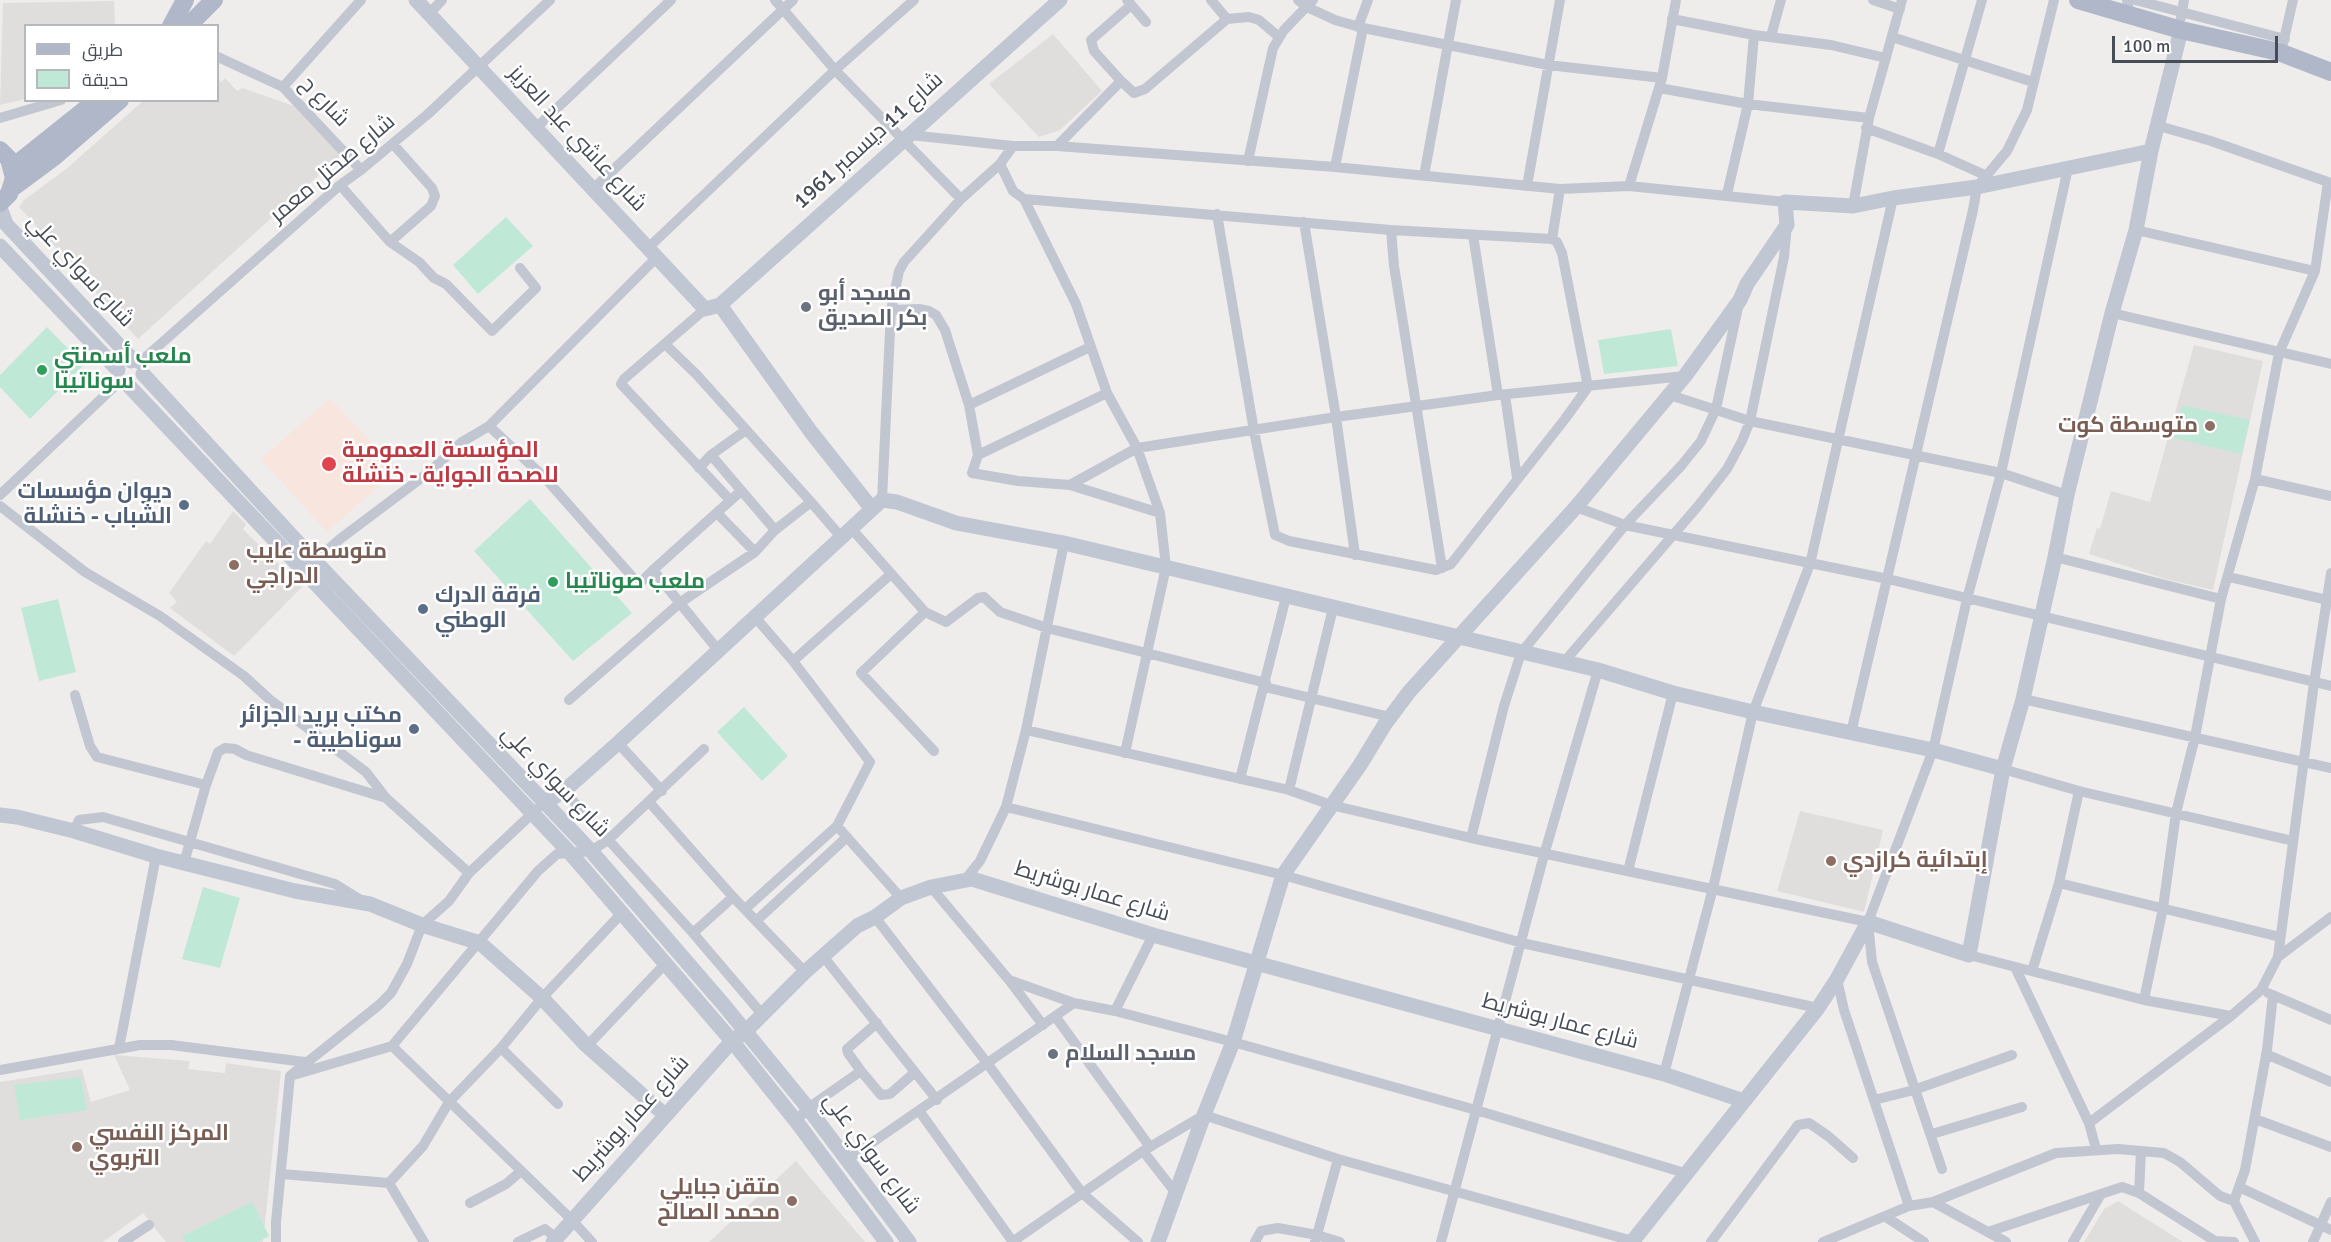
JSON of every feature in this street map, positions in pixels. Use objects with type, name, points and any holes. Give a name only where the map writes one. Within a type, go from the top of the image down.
[{"type":"main road","points":[[172,24],[185,0]]},
{"type":"main road","points":[[190,24],[214,0]]},
{"type":"main road","points":[[2078,0],[2131,5],[2181,30],[2282,45],[2331,72]]},
{"type":"main road","points":[[13,167],[94,102]]},
{"type":"main road","points":[[0,202],[12,188],[54,157],[118,102]]},
{"type":"main road","points":[[0,150],[13,167],[12,188]]},
{"type":"street","points":[[283,87],[361,0]]},
{"type":"street","name":"شارع عاشي عبد العزيز","points":[[416,0],[537,127],[592,190],[652,253],[713,307],[811,432],[877,504]]},
{"type":"street","points":[[430,13],[442,0]]},
{"type":"street","name":"شارع صحتل معمر","points":[[0,495],[130,373],[340,185],[393,144],[550,0]]},
{"type":"street","points":[[537,127],[671,0]]},
{"type":"street","points":[[775,0],[835,70],[907,138],[961,199]]},
{"type":"street","points":[[592,190],[793,0]]},
{"type":"street","points":[[310,566],[340,539],[428,473],[462,442],[489,426],[652,253],[835,70],[914,0]]},
{"type":"street","name":"شارع 11 ديسمبر 1961","points":[[713,307],[907,138],[1060,0]]},
{"type":"street","points":[[1211,0],[1227,19]]},
{"type":"street","points":[[1335,167],[1360,28],[1368,0]]},
{"type":"street","points":[[1424,176],[1456,0]]},
{"type":"street","points":[[1527,186],[1560,0]]},
{"type":"street","points":[[1629,186],[1661,83],[1676,0]]},
{"type":"street","points":[[1771,36],[1781,0]]},
{"type":"street","points":[[1853,206],[1867,123],[1901,4],[1873,0]]},
{"type":"street","points":[[1938,154],[1982,0]]},
{"type":"street","points":[[1851,733],[1977,188],[1998,164],[2015,136],[2026,110],[2054,0]]},
{"type":"street","points":[[2131,5],[2183,6],[2282,45],[2293,0]]},
{"type":"street","points":[[1146,22],[1129,2],[1091,40],[1094,51],[1134,93],[1145,89],[1227,19],[1250,17],[1259,20],[1279,37]]},
{"type":"street","points":[[1248,160],[1273,48],[1306,2],[1335,20],[1360,28],[1548,65],[1661,83],[1748,104],[1867,123],[1988,176]]},
{"type":"street","points":[[1968,955],[2003,769],[2023,699],[2067,495],[2112,313],[2136,230],[2151,152],[2181,30],[2183,6]]},
{"type":"street","points":[[1672,19],[1754,35],[1831,45],[1886,57]]},
{"type":"street","points":[[1727,194],[1748,104],[1754,35]]},
{"type":"street","points":[[1892,37],[2033,82]]},
{"type":"street","name":"شارع ح","points":[[219,57],[283,87],[361,170]]},
{"type":"street","points":[[1057,146],[1121,81]]},
{"type":"street","points":[[0,118],[54,102]]},
{"type":"street","points":[[2144,1000],[2163,908],[2176,813],[2195,737],[2221,599],[2229,577],[2254,479],[2279,353],[2315,271],[2330,182],[2211,141],[2158,126]]},
{"type":"street","points":[[907,138],[1248,160],[1560,189],[1629,186],[1727,194],[1785,202],[1853,206],[1893,198],[1977,188],[2151,152]]},
{"type":"street","points":[[390,242],[431,206],[435,196],[432,188],[393,144]]},
{"type":"street","points":[[877,504],[891,310],[896,281],[904,262],[961,199],[1000,164],[1013,146]]},
{"type":"street","points":[[1000,164],[1013,191],[1024,198],[1217,214],[1391,230],[1552,239],[1557,242],[1562,253],[1588,387],[1451,564],[1442,568],[1427,569],[1289,541],[1275,535],[1254,431],[1217,214]]},
{"type":"street","points":[[920,1112],[1012,1242],[1146,1149],[1204,1115],[1338,1159],[1632,1242],[1818,1008],[1837,979],[1868,922],[1933,750],[1967,599],[2001,473],[2068,168]]},
{"type":"street","points":[[340,185],[390,242],[419,262],[434,278],[446,284],[492,331],[536,288],[520,268]]},
{"type":"street","points":[[1552,239],[1560,189]]},
{"type":"street","points":[[1024,198],[1076,304],[1107,393],[1137,448],[1160,513],[1166,567],[1125,753]]},
{"type":"street","points":[[1664,1074],[1713,888],[1753,712],[1810,564],[1893,198]]},
{"type":"street","points":[[1564,662],[1727,469],[1743,441],[1750,421],[1784,257],[1787,225],[1785,202]]},
{"type":"street","name":"شارع سواي علي","points":[[0,208],[6,224],[131,358],[130,373]]},
{"type":"street","points":[[1304,222],[1336,417],[1355,555]]},
{"type":"street","points":[[1158,1242],[1233,1042],[1283,875],[1390,717],[1423,676],[1461,637],[1576,507],[1670,395],[1740,300],[1752,276],[1787,225]]},
{"type":"street","points":[[1391,230],[1394,266],[1442,568]]},
{"type":"street","points":[[2136,230],[2315,271]]},
{"type":"street","points":[[1473,235],[1517,478]]},
{"type":"street","name":"شارع سواي علي","points":[[0,246],[130,373],[448,714],[531,813],[572,854],[732,1041],[886,1242]]},
{"type":"street","points":[[1471,838],[1504,706],[1521,653],[1625,525],[1694,451],[1716,409],[1737,322],[1740,300]]},
{"type":"street","points":[[713,307],[665,344],[621,384],[730,500]]},
{"type":"street","points":[[891,310],[929,310],[936,315],[945,330],[969,405],[978,455],[972,473],[1018,481],[1070,485],[1160,513]]},
{"type":"street","points":[[2112,313],[2331,364]]},
{"type":"street","points":[[665,344],[697,375],[811,502],[891,574],[925,612],[946,622],[978,598],[984,597],[1000,612],[1047,628],[1148,652],[1311,699],[1390,717]]},
{"type":"street","points":[[969,405],[1090,347]]},
{"type":"street","points":[[1070,485],[1137,448],[1336,417],[1501,395],[1685,376]]},
{"type":"street","points":[[978,455],[1107,393]]},
{"type":"street","points":[[1670,395],[1750,421],[2001,473],[2067,495]]},
{"type":"street","points":[[489,426],[545,478],[638,582],[642,581],[741,491]]},
{"type":"street","points":[[699,468],[711,455],[746,430]]},
{"type":"street","points":[[711,455],[775,530]]},
{"type":"street","points":[[2254,479],[2331,496]]},
{"type":"street","points":[[569,700],[681,602],[755,552],[775,530],[811,502]]},
{"type":"street","points":[[276,1242],[290,1076],[391,993],[407,964],[422,925],[449,901],[469,873],[531,813],[564,791],[618,743],[877,504],[897,502],[956,523],[1064,543],[1461,637],[1598,670],[1673,693],[1933,750],[2079,791],[2293,841]]},
{"type":"street","points":[[0,506],[85,572],[160,616],[244,676],[269,699],[366,772],[386,798],[469,873]]},
{"type":"street","points":[[1576,507],[1625,525],[1888,579],[2331,686]]},
{"type":"street","points":[[717,513],[755,552]]},
{"type":"street","points":[[963,881],[980,861],[1006,807],[1026,730],[1064,543]]},
{"type":"street","points":[[2055,557],[2221,599]]},
{"type":"street","points":[[653,570],[718,650]]},
{"type":"street","points":[[2089,1123],[2261,990],[2278,957],[2314,683],[2329,601],[2331,573]]},
{"type":"street","points":[[793,661],[891,574]]},
{"type":"street","points":[[2229,577],[2329,601]]},
{"type":"street","points":[[1240,780],[1286,597]]},
{"type":"street","points":[[1289,790],[1333,608]]},
{"type":"street","points":[[925,612],[861,672],[934,751]]},
{"type":"street","points":[[746,909],[837,826],[870,762],[793,661],[755,617]]},
{"type":"street","points":[[1441,1242],[1545,855],[1598,670]]},
{"type":"street","points":[[1628,872],[1673,693]]},
{"type":"street","points":[[75,695],[90,746],[98,757],[206,785]]},
{"type":"street","points":[[2023,699],[2331,768]]},
{"type":"street","name":"شارع سواي علي","points":[[448,714],[544,803],[591,851],[808,1108],[909,1242]]},
{"type":"street","points":[[1026,730],[1289,790],[1332,805],[1545,855],[1713,888],[1868,922],[1968,955],[2144,1000],[2230,1016]]},
{"type":"street","points":[[618,743],[662,791]]},
{"type":"street","points":[[184,863],[206,785],[218,752],[225,748],[235,749],[246,755],[386,798]]},
{"type":"street","points":[[290,1076],[392,1046],[538,872],[556,854],[591,851],[608,840],[650,803],[704,749]]},
{"type":"street","points":[[564,791],[693,933],[762,1014]]},
{"type":"street","points":[[2032,970],[2059,883],[2079,791]]},
{"type":"street","points":[[650,803],[805,972]]},
{"type":"street","points":[[1006,807],[1283,875],[1522,943],[1818,1008]]},
{"type":"street","points":[[0,815],[74,831],[156,856],[295,891],[370,904]]},
{"type":"street","points":[[74,831],[79,820],[103,817],[335,884],[370,904],[422,925],[480,943],[542,998],[587,1046],[665,1114]]},
{"type":"street","points":[[837,826],[901,898]]},
{"type":"street","points":[[756,921],[847,837]]},
{"type":"street","points":[[119,1048],[156,856]]},
{"type":"street","name":"شارع عمار بوشريط","points":[[554,1240],[732,1041],[746,1032],[805,972],[857,926],[875,917],[901,898],[931,887],[972,879],[1152,935],[1664,1074],[1744,1101]]},
{"type":"street","points":[[2059,883],[2280,937]]},
{"type":"street","points":[[931,887],[1009,980],[1043,1025]]},
{"type":"street","points":[[693,933],[734,897]]},
{"type":"street","points":[[389,1183],[423,1146],[449,1102],[501,1048],[542,998],[621,914]]},
{"type":"street","points":[[875,917],[987,1063],[1082,1193],[1138,1242]]},
{"type":"street","points":[[2278,957],[2331,917]]},
{"type":"street","points":[[1868,922],[1872,962],[1942,1169]]},
{"type":"street","points":[[1115,1011],[1152,935]]},
{"type":"street","points":[[823,956],[937,1100]]},
{"type":"street","points":[[587,1046],[665,964]]},
{"type":"street","points":[[2015,967],[2089,1123],[2096,1149]]},
{"type":"street","points":[[1837,979],[1844,1010],[1909,1206]]},
{"type":"street","points":[[1009,980],[1074,1003],[1115,1011],[1233,1042],[1476,1110],[1688,1174]]},
{"type":"street","points":[[2261,990],[2331,1020]]},
{"type":"street","points":[[2234,1201],[2245,1170],[2255,1119],[2273,995]]},
{"type":"street","points":[[847,1160],[920,1112],[1074,1003]]},
{"type":"street","points":[[1055,1016],[1175,1192]]},
{"type":"street","points":[[877,1023],[847,1049],[861,1071],[881,1095],[890,1094],[914,1073]]},
{"type":"street","points":[[0,1070],[140,1045],[171,1045],[305,1062]]},
{"type":"street","points":[[392,1046],[592,1242]]},
{"type":"street","points":[[501,1048],[558,1104]]},
{"type":"street","points":[[2266,1054],[2331,1082]]},
{"type":"street","points":[[1874,1100],[1914,1090],[2012,1055]]},
{"type":"street","points":[[795,1121],[808,1108],[861,1071]]},
{"type":"street","points":[[1932,1134],[2022,1107]]},
{"type":"street","points":[[2255,1119],[2331,1147]]},
{"type":"street","points":[[1711,1242],[1798,1125],[1809,1124],[1815,1127],[1853,1158]]},
{"type":"street","points":[[1823,1242],[1909,1206],[1933,1202],[2056,1153],[2096,1149],[2164,1153],[2180,1162],[2220,1196],[2234,1201],[2255,1242]]},
{"type":"street","points":[[2139,1193],[2141,1151]]},
{"type":"street","points":[[1316,1238],[1338,1159]]},
{"type":"street","points":[[470,1203],[506,1184],[521,1171]]},
{"type":"street","points":[[282,1174],[389,1183]]},
{"type":"street","points":[[389,1183],[424,1242]]},
{"type":"street","points":[[1988,1232],[2122,1187],[2139,1193],[2216,1241],[2234,1242]]},
{"type":"street","points":[[2239,1187],[2326,1228]]},
{"type":"street","points":[[2073,1242],[2101,1194]]},
{"type":"street","points":[[1933,1202],[2006,1242]]},
{"type":"street","points":[[2313,1242],[2326,1228],[2331,1202]]},
{"type":"street","points":[[1886,1217],[1924,1242]]},
{"type":"street","points":[[123,1242],[149,1225]]},
{"type":"street","points":[[1261,1231],[1278,1228],[1340,1242]]},
{"type":"street","points":[[518,1242],[545,1229],[554,1240]]},
{"type":"street","points":[[1255,1242],[1261,1231]]},
{"type":"street","points":[[1261,1231],[1269,1242]]},
{"type":"shaded area","points":[[114,1],[115,24],[24,24],[24,99],[0,105],[3,3]]},
{"type":"shaded area","points":[[1053,34],[1102,91],[1060,130],[1039,137],[989,84]]},
{"type":"shaded area","points":[[225,78],[237,91],[242,88],[294,106],[341,155],[138,339],[19,207],[24,200],[65,170],[142,102],[219,102],[219,79],[221,82]]},
{"type":"shaded area","name":"متوسطة كوت","points":[[2194,345],[2263,361],[2213,590],[2165,579],[2089,554],[2097,528],[2100,529],[2111,491],[2150,502]]},
{"type":"shaded area","name":"المؤسسة العمومية للصحة الجواية - خنشلة","points":[[330,398],[397,470],[327,532],[261,459]]},
{"type":"shaded area","name":"متوسطة عايب الدراجي","points":[[233,511],[246,524],[243,529],[302,587],[234,656],[170,608],[177,602],[169,593],[206,541],[210,544]]},
{"type":"shaded area","name":"إبتدائية كرازدي","points":[[1800,811],[1883,830],[1864,912],[1777,891]]},
{"type":"shaded area","points":[[114,1055],[190,1061],[188,1069],[225,1073],[226,1063],[281,1071],[263,1242],[166,1242],[143,1213],[103,1242],[0,1242],[0,1082],[82,1069],[91,1102],[130,1090]]},
{"type":"shaded area","name":"متقن جبايلي محمد الصالح","points":[[796,1161],[865,1242],[709,1242]]},
{"type":"shaded area","points":[[2118,1201],[2183,1242],[2084,1242],[2104,1209]]},
{"type":"green space","points":[[506,217],[533,246],[478,294],[453,265]]},
{"type":"green space","name":"ملعب أسمنتي سوناتيبا","points":[[47,327],[84,365],[30,419],[0,387],[0,375]]},
{"type":"green space","points":[[1671,329],[1678,366],[1604,374],[1598,340]]},
{"type":"green space","points":[[2182,405],[2250,420],[2241,454],[2173,438]]},
{"type":"green space","name":"ملعب صوناتيبا","points":[[530,499],[632,613],[573,661],[474,551]]},
{"type":"green space","points":[[58,599],[76,672],[39,681],[21,608]]},
{"type":"green space","points":[[744,707],[788,756],[762,781],[717,732]]},
{"type":"green space","points":[[203,887],[240,898],[220,968],[182,959]]},
{"type":"green space","points":[[81,1077],[87,1110],[20,1120],[14,1085]]},
{"type":"green space","points":[[252,1202],[269,1236],[258,1242],[185,1242],[182,1236]]},
{"type":"place","name":"مسجد أبو بكر الصديق","points":[[806,307]]},
{"type":"place","name":"ملعب أسمنتي سوناتيبا","points":[[42,370]]},
{"type":"place","name":"متوسطة كوت","points":[[2210,426]]},
{"type":"place","name":"المؤسسة العمومية للصحة الجواية - خنشلة","points":[[329,464]]},
{"type":"place","name":"ديوان مؤسسات الشباب - خنشلة","points":[[184,505]]},
{"type":"place","name":"متوسطة عايب الدراجي","points":[[234,565]]},
{"type":"place","name":"ملعب صوناتيبا","points":[[553,582]]},
{"type":"place","name":"فرقة الدرك الوطني","points":[[423,609]]},
{"type":"place","name":"مكتب بريد الجزائر - سوناطيبة","points":[[414,729]]},
{"type":"place","name":"إبتدائية كرازدي","points":[[1831,861]]},
{"type":"place","name":"مسجد السلام","points":[[1053,1054]]},
{"type":"place","name":"المركز النفسي التربوي","points":[[77,1147]]},
{"type":"place","name":"متقن جبايلي محمد الصالح","points":[[792,1201]]}]
